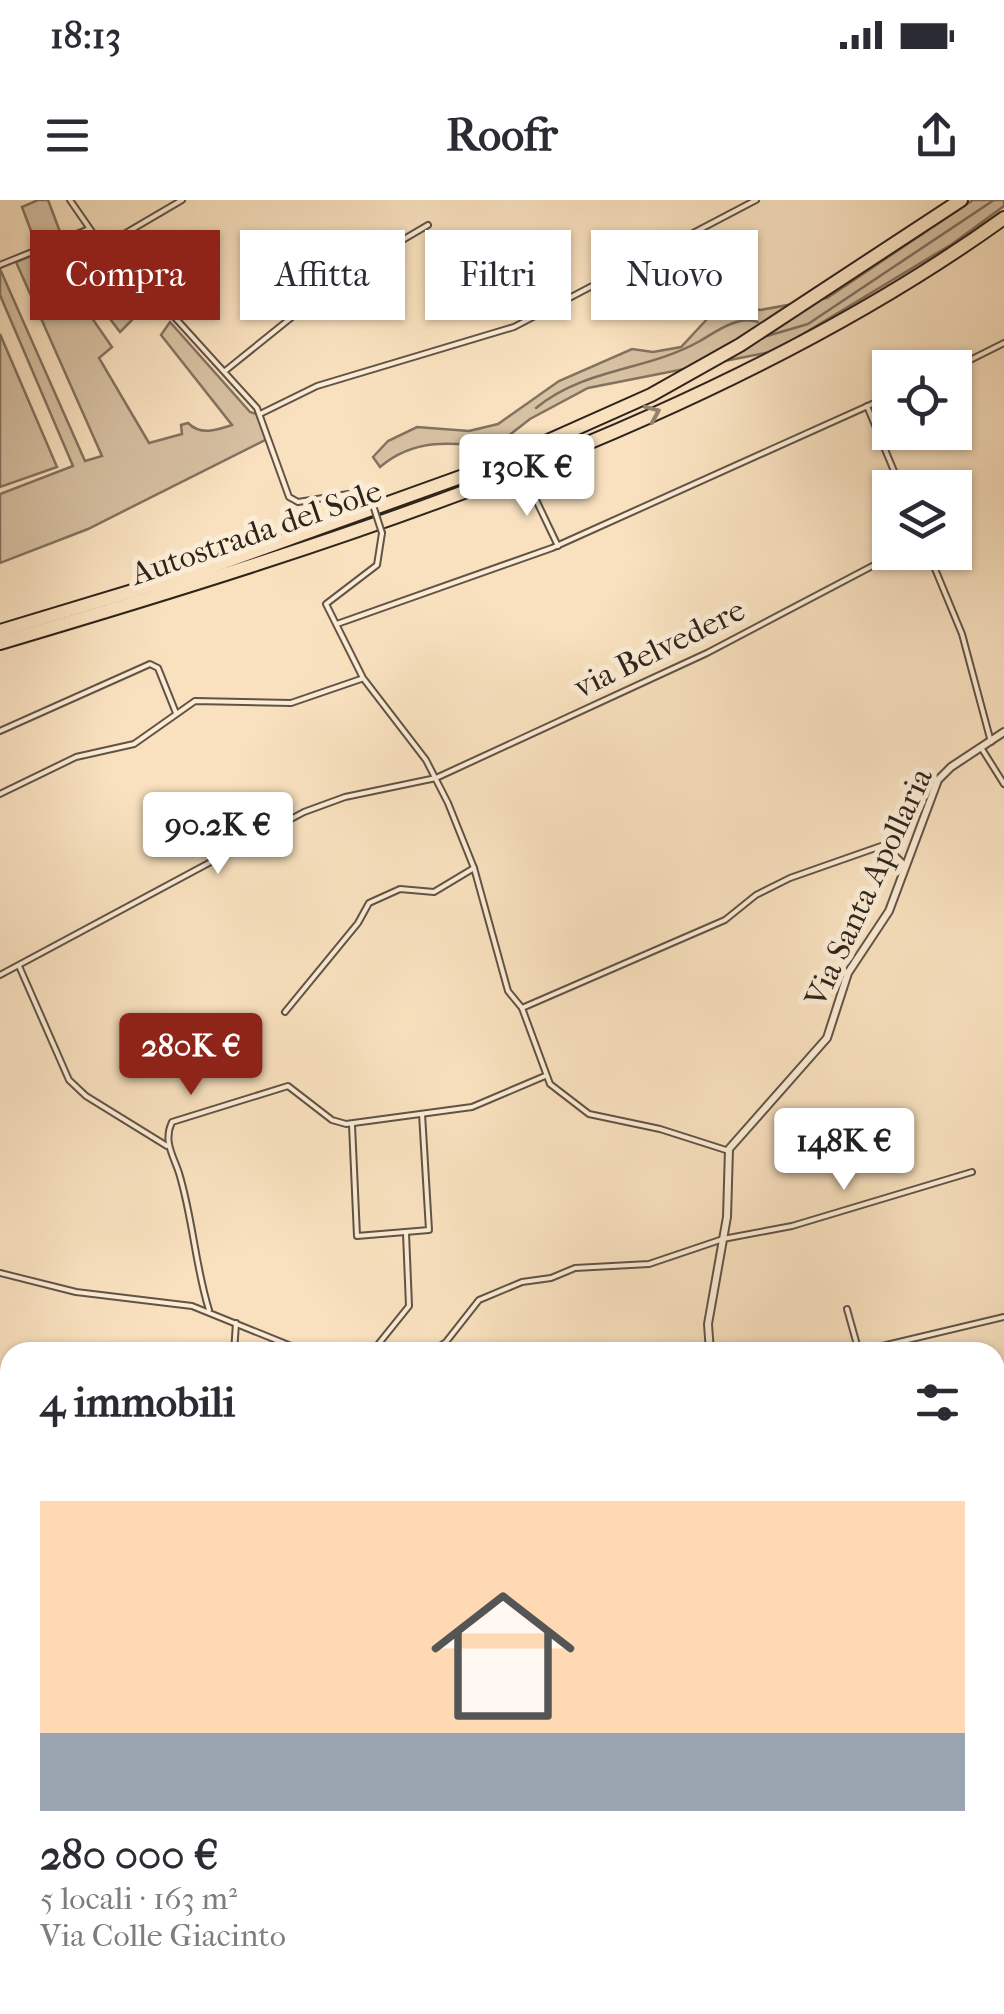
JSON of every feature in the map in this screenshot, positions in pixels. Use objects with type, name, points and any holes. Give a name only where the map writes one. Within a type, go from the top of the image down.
[{"type":"highway","name":"Autostrada del Sole","points":[[0,632],[202,570],[494,465],[634,402],[740,345],[961,200]]},
{"type":"highway","name":"Autostrada del Sole","points":[[0,642],[343,534],[673,405],[830,329],[1004,218]]},
{"type":"street","points":[[0,266],[89,229],[70,200]]},
{"type":"street","points":[[131,230],[182,200]]},
{"type":"street","points":[[260,414],[317,386],[514,327],[756,200]]},
{"type":"street","points":[[224,372],[348,272],[428,226]]},
{"type":"street","points":[[173,320],[260,414],[271,458],[292,500],[357,492],[371,499],[382,534],[377,565],[326,600],[363,678],[436,778],[474,868],[508,991],[522,1008],[546,1076],[555,1090],[589,1114],[660,1129],[729,1151],[723,1239],[708,1324],[709,1342]]},
{"type":"street","points":[[972,359],[1004,343]]},
{"type":"street","points":[[337,624],[558,546],[872,404]]},
{"type":"street","points":[[867,406],[894,470]]},
{"type":"street","points":[[526,479],[558,546]]},
{"type":"street","name":"via Belvedere","points":[[0,975],[314,807],[436,778],[708,652],[872,566]]},
{"type":"street","points":[[935,570],[966,644],[991,742]]},
{"type":"street","points":[[0,731],[150,664],[158,668],[176,713]]},
{"type":"street","points":[[0,794],[76,757],[134,744],[194,701],[300,701],[363,678]]},
{"type":"street","name":"Via Santa Apollaria","points":[[729,1151],[827,1038],[848,973],[885,920],[938,780],[950,767],[1004,732]]},
{"type":"street","points":[[982,748],[1004,784]]},
{"type":"street","points":[[522,1008],[725,920],[760,893],[858,850],[884,845],[905,865]]},
{"type":"street","points":[[285,1012],[358,923],[369,903],[400,889],[434,892],[474,868]]},
{"type":"street","points":[[19,966],[69,1080],[86,1096],[167,1146]]},
{"type":"street","points":[[209,1310],[199,1277],[193,1220],[167,1146],[172,1122],[283,1086],[296,1088],[335,1122],[352,1123],[481,1104],[546,1076]]},
{"type":"street","points":[[352,1123],[357,1236],[406,1233],[429,1228],[422,1114]]},
{"type":"street","points":[[446,1342],[479,1300],[504,1289],[575,1268],[649,1264],[723,1239],[792,1226],[972,1172]]},
{"type":"street","points":[[382,1342],[399,1324],[410,1302],[406,1233]]},
{"type":"street","points":[[0,1273],[76,1292],[117,1294],[209,1310],[282,1342]]},
{"type":"street","points":[[847,1309],[855,1342]]},
{"type":"street","points":[[900,1342],[1004,1317]]},
{"type":"street","points":[[235,1342],[236,1323]]},
{"type":"shaded area","points":[[48,200],[59,230],[31,230],[22,207]]},
{"type":"shaded area","points":[[973,200],[1004,200],[1004,206],[952,244],[775,351],[588,388],[530,419],[494,447],[434,444],[406,451],[380,467],[373,457],[388,441],[417,427],[469,431],[498,424],[559,381],[632,349],[653,352],[681,347],[706,320],[758,320],[758,310],[827,298]]},
{"type":"shaded area","points":[[30,256],[30,294],[16,262]]},
{"type":"shaded area","points":[[0,269],[85,461],[102,456],[42,320],[93,320],[112,347],[99,358],[149,443],[182,434],[181,425],[188,423],[204,431],[232,425],[161,335],[170,322],[250,412],[259,415],[267,439],[88,529],[0,563],[0,494],[73,466],[0,295]]},
{"type":"shaded area","points":[[111,320],[132,320],[120,332]]},
{"type":"shaded area","points":[[0,334],[57,467],[0,487]]},
{"type":"waterway","points":[[767,336],[808,324],[994,200]]},
{"type":"waterway","points":[[536,408],[574,385],[680,351],[728,325],[758,322]]}]
